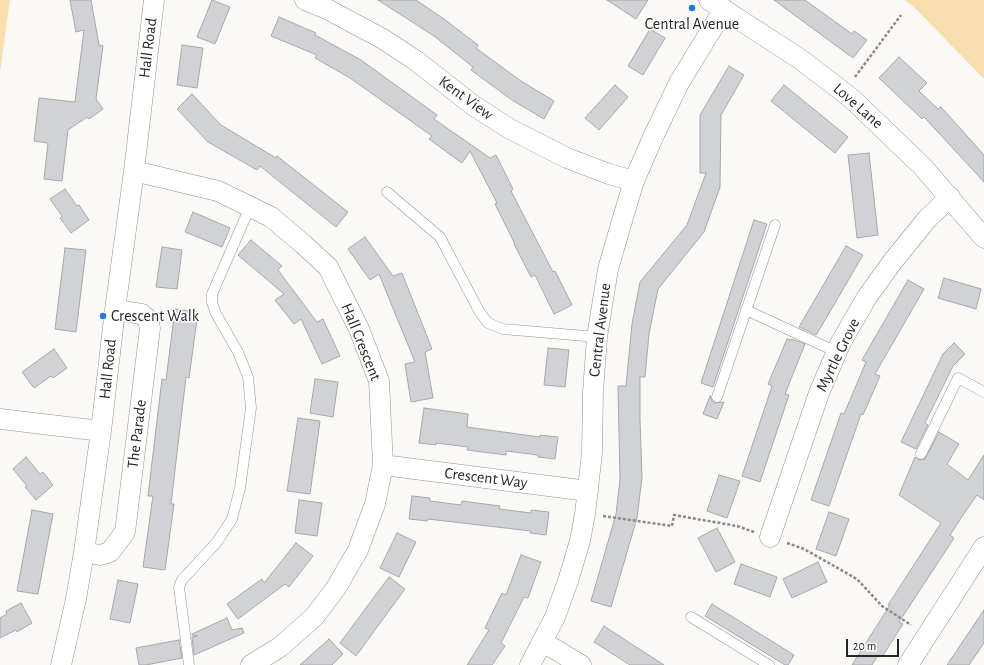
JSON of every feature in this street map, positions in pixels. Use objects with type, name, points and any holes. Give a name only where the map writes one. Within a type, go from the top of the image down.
[{"type":"street","name":"Hall Road","points":[[61,665],[76,599],[101,432],[154,0]]},
{"type":"street","name":"Kent View","points":[[305,0],[328,10],[383,39],[415,60],[474,106],[510,129],[567,158],[609,174],[634,181]]},
{"type":"street","name":"Central Avenue","points":[[530,665],[555,618],[568,582],[580,541],[592,453],[593,392],[597,337],[608,269],[634,181],[654,135],[716,5]]},
{"type":"street","name":"Love Lane","points":[[716,5],[800,59],[844,92],[922,166],[984,238]]},
{"type":"street","name":"Hall Crescent","points":[[134,171],[218,191],[271,217],[328,267],[359,329],[379,381],[383,465],[375,504],[360,543],[336,588],[314,617],[280,647],[251,665]]},
{"type":"street","name":"Myrtle Grove","points":[[770,537],[819,393],[841,342],[867,297],[889,267],[928,218],[950,197]]},
{"type":"street","name":"The Parade","points":[[84,552],[100,556],[110,552],[125,532],[150,328],[148,320],[142,314],[115,310]]},
{"type":"street","points":[[0,419],[101,432]]},
{"type":"street","name":"Crescent Way","points":[[383,465],[588,491]]},
{"type":"street","points":[[908,665],[984,547]]},
{"type":"street","points":[[543,642],[581,665]]},
{"type":"lane","points":[[387,192],[440,237],[479,312],[488,323],[503,328],[597,337]]},
{"type":"lane","points":[[189,665],[179,587],[182,580],[217,542],[232,519],[240,488],[251,408],[248,377],[238,352],[216,314],[212,302],[212,294],[250,207]]},
{"type":"lane","points":[[717,398],[775,226]]},
{"type":"lane","points":[[746,310],[837,352]]},
{"type":"lane","points":[[921,454],[958,378],[984,392]]},
{"type":"lane","points":[[691,616],[769,665]]},
{"type":"path","points":[[844,92],[901,15]]},
{"type":"shaded area","points":[[0,0],[10,0],[0,72]]},
{"type":"shaded area","points":[[904,0],[984,0],[984,79],[913,6]]},
{"type":"building","points":[[70,0],[91,0],[99,45],[103,46],[96,99],[103,109],[89,119],[87,117],[68,130],[62,181],[44,179],[48,143],[34,141],[39,98],[75,102],[84,30],[76,32]]},
{"type":"building","points":[[212,0],[230,7],[215,44],[197,37]]},
{"type":"building","points":[[378,0],[416,0],[444,19],[478,45],[476,48],[521,81],[554,101],[544,119],[512,100],[471,70],[473,67],[434,36]]},
{"type":"building","points":[[607,0],[648,0],[636,19]]},
{"type":"building","points":[[774,0],[805,0],[852,34],[854,31],[867,40],[853,58]]},
{"type":"building","points":[[279,17],[316,33],[315,35],[361,60],[437,115],[434,119],[490,158],[496,155],[513,189],[511,191],[572,305],[554,314],[535,275],[531,277],[495,204],[497,203],[470,151],[462,163],[429,139],[432,136],[350,78],[315,58],[317,55],[271,36]]},
{"type":"building","points":[[650,29],[665,38],[643,75],[628,66]]},
{"type":"building","points":[[182,45],[203,48],[197,88],[177,85]]},
{"type":"building","points":[[899,57],[927,83],[919,91],[938,109],[941,107],[984,155],[984,182],[924,117],[922,119],[879,78]]},
{"type":"building","points":[[729,66],[744,75],[721,115],[720,187],[704,232],[658,289],[649,334],[645,377],[640,377],[642,478],[637,518],[611,607],[591,601],[616,514],[620,480],[618,386],[626,386],[632,324],[640,282],[687,225],[706,173],[700,173],[700,115]]},
{"type":"building","points":[[615,85],[628,97],[599,130],[585,118]]},
{"type":"building","points":[[784,85],[848,137],[835,153],[771,101]]},
{"type":"building","points":[[192,94],[221,125],[276,158],[277,156],[348,212],[336,227],[260,166],[257,170],[208,142],[177,109]]},
{"type":"building","points":[[869,153],[878,235],[857,238],[848,155]]},
{"type":"building","points":[[65,189],[77,206],[79,205],[89,220],[71,233],[60,218],[62,216],[50,199]]},
{"type":"building","points":[[193,212],[230,228],[222,247],[185,232]]},
{"type":"building","points":[[754,220],[767,224],[713,387],[701,383]]},
{"type":"building","points":[[365,237],[393,276],[402,273],[432,349],[425,352],[433,398],[411,402],[405,364],[415,362],[379,274],[370,280],[348,249]]},
{"type":"building","points":[[251,240],[282,266],[278,270],[317,322],[323,319],[340,356],[322,364],[301,319],[294,324],[275,300],[284,294],[238,255]]},
{"type":"building","points":[[846,246],[863,255],[816,335],[799,327]]},
{"type":"building","points":[[162,247],[182,250],[177,289],[156,287]]},
{"type":"building","points":[[65,248],[86,250],[76,332],[55,329]]},
{"type":"building","points":[[944,278],[981,289],[976,309],[938,298]]},
{"type":"building","points":[[908,280],[924,289],[875,374],[880,376],[863,415],[861,414],[829,506],[811,500],[841,413],[844,414],[866,362],[862,360]]},
{"type":"building","points":[[175,309],[198,312],[189,378],[186,377],[171,504],[174,504],[165,570],[143,567],[153,496],[148,496],[162,379],[166,380]]},
{"type":"building","points":[[787,339],[792,339],[805,344],[785,394],[789,395],[760,482],[742,476],[772,386],[768,384]]},
{"type":"building","points":[[954,343],[965,354],[953,366],[925,423],[928,425],[916,449],[901,442],[943,354]]},
{"type":"building","points":[[548,348],[569,350],[565,387],[544,385]]},
{"type":"building","points":[[54,349],[67,368],[53,378],[51,376],[34,388],[22,372]]},
{"type":"building","points":[[315,379],[338,382],[333,417],[310,413]]},
{"type":"building","points":[[710,396],[712,401],[715,403],[724,402],[717,419],[703,414]]},
{"type":"building","points":[[424,408],[468,414],[467,427],[540,437],[540,435],[558,437],[555,459],[538,457],[538,455],[506,451],[506,455],[467,450],[468,447],[436,443],[436,445],[419,443]]},
{"type":"building","points":[[298,418],[320,421],[310,494],[287,491]]},
{"type":"building","points":[[939,432],[959,444],[947,464],[968,480],[984,455],[984,500],[977,495],[950,535],[954,538],[899,622],[903,624],[882,657],[878,655],[872,665],[852,665],[890,605],[888,605],[941,523],[899,495],[915,457],[919,460],[925,459]]},
{"type":"building","points":[[26,457],[40,474],[43,472],[53,485],[36,500],[13,469]]},
{"type":"building","points":[[719,475],[740,481],[727,518],[707,511]]},
{"type":"building","points":[[412,496],[430,498],[430,501],[461,505],[462,501],[500,506],[499,509],[531,513],[531,510],[549,512],[546,535],[530,533],[531,531],[428,519],[427,521],[409,519]]},
{"type":"building","points":[[299,500],[322,503],[317,536],[295,533]]},
{"type":"building","points":[[32,510],[53,514],[38,594],[17,591]]},
{"type":"building","points":[[829,512],[849,519],[836,556],[816,549]]},
{"type":"building","points":[[717,528],[735,562],[716,572],[698,538]]},
{"type":"building","points":[[397,533],[416,542],[399,577],[380,568]]},
{"type":"building","points":[[296,543],[313,556],[289,587],[285,584],[238,619],[227,604],[262,579],[264,583]]},
{"type":"building","points":[[521,555],[541,562],[528,598],[524,597],[501,643],[505,646],[492,665],[467,665],[489,630],[485,628],[502,593],[506,595]]},
{"type":"building","points":[[818,562],[827,582],[792,598],[783,579]]},
{"type":"building","points":[[741,564],[777,577],[770,597],[734,584]]},
{"type":"building","points":[[389,577],[405,589],[356,656],[340,643]]},
{"type":"building","points":[[118,580],[138,584],[130,623],[110,619]]},
{"type":"building","points":[[21,603],[32,623],[17,632],[16,630],[0,638],[0,618],[7,614],[6,611]]},
{"type":"building","points":[[712,604],[794,655],[788,665],[785,665],[705,616]]},
{"type":"building","points":[[984,610],[984,643],[969,665],[947,665]]},
{"type":"building","points":[[227,618],[232,630],[242,628],[244,633],[194,655],[192,637],[198,636],[192,634]]},
{"type":"building","points":[[604,626],[664,665],[630,665],[594,642]]},
{"type":"building","points":[[329,639],[343,654],[332,665],[300,665]]},
{"type":"building","points":[[179,640],[182,658],[139,665],[136,648]]},
{"type":"place","name":"Central Avenue","points":[[692,8]]},
{"type":"place","name":"Crescent Walk","points":[[103,316]]}]
